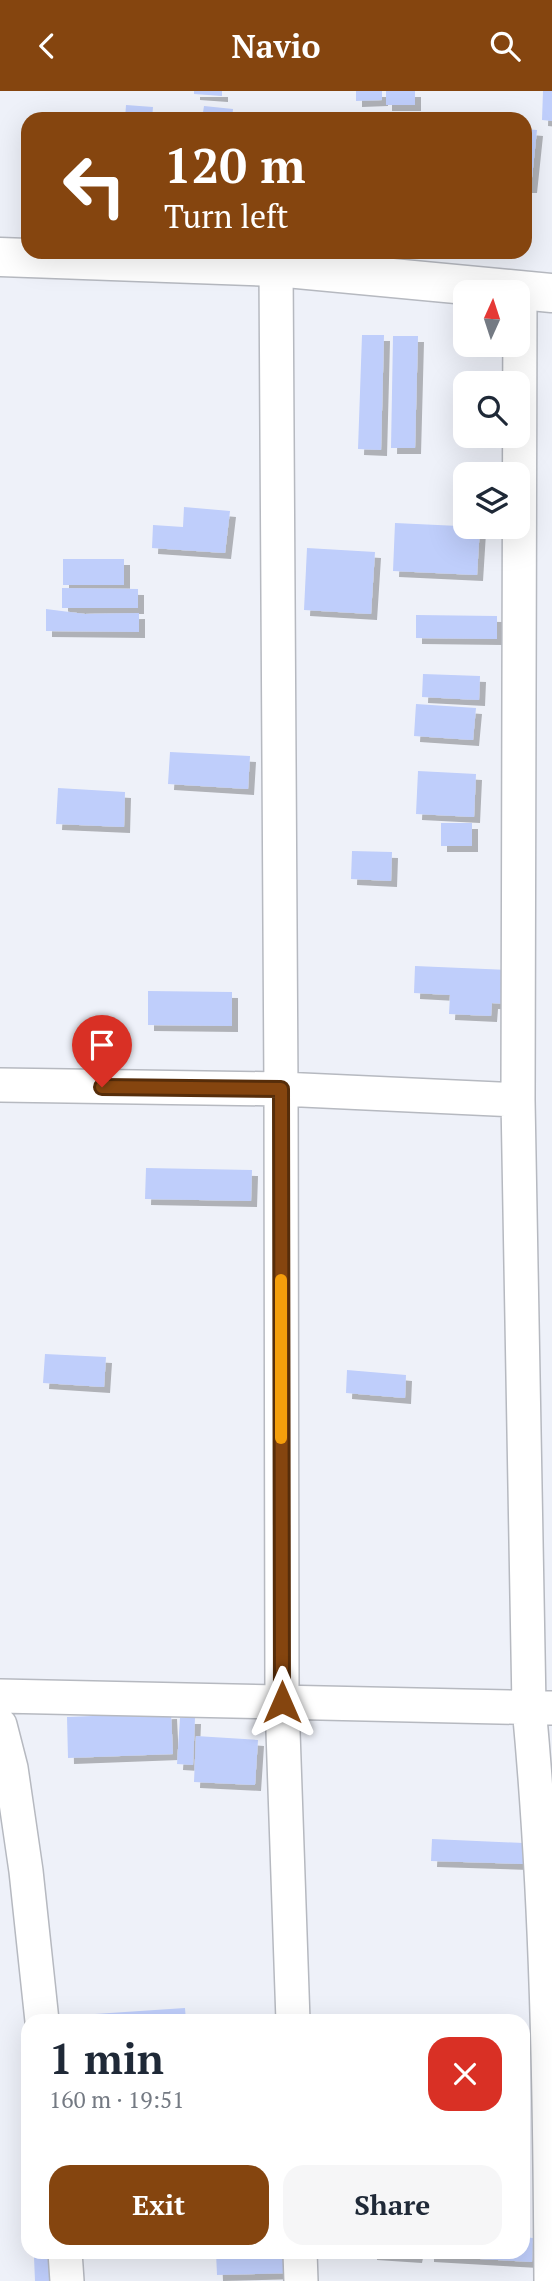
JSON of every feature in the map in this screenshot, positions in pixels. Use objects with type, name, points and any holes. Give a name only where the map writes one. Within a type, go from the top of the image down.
[{"type":"street","points":[[0,257],[21,258]]},
{"type":"street","points":[[55,259],[276,267],[536,292],[518,1100],[541,1708],[537,1789],[549,2099],[551,2281]]},
{"type":"street","points":[[276,267],[282,1702],[293,2014]]},
{"type":"street","points":[[0,1085],[281,1089],[518,1100]]},
{"type":"street","points":[[0,1696],[541,1708]]},
{"type":"street","points":[[0,1725],[11,1767],[24,1858],[41,2014]]},
{"type":"street","points":[[65,2259],[67,2281]]},
{"type":"street","points":[[300,2259],[301,2281]]},
{"type":"building","points":[[194,91],[222,91],[222,96],[194,94]]},
{"type":"building","points":[[356,91],[382,91],[382,100],[356,101]]},
{"type":"building","points":[[386,91],[415,91],[415,105],[386,105]]},
{"type":"building","points":[[543,91],[552,91],[552,121],[542,120]]},
{"type":"building","points":[[126,105],[153,107],[153,112],[126,112]]},
{"type":"building","points":[[204,106],[233,109],[233,112],[203,112]]},
{"type":"building","points":[[532,130],[537,130],[532,178]]},
{"type":"building","points":[[362,335],[384,335],[381,450],[358,449]]},
{"type":"building","points":[[393,336],[418,336],[415,448],[391,448]]},
{"type":"building","points":[[184,507],[230,511],[225,553],[152,548],[153,525],[183,527]]},
{"type":"building","points":[[395,523],[453,526],[453,539],[479,539],[477,575],[393,571]]},
{"type":"building","points":[[307,548],[375,552],[371,614],[304,610]]},
{"type":"building","points":[[63,559],[124,559],[124,585],[63,585]]},
{"type":"building","points":[[62,588],[138,589],[138,608],[62,608]]},
{"type":"building","points":[[46,609],[85,614],[139,613],[139,632],[46,631]]},
{"type":"building","points":[[416,615],[497,616],[497,639],[416,638]]},
{"type":"building","points":[[423,674],[480,676],[479,700],[422,697]]},
{"type":"building","points":[[416,704],[476,708],[473,740],[414,736]]},
{"type":"building","points":[[170,752],[250,756],[248,789],[168,784]]},
{"type":"building","points":[[418,771],[476,774],[474,817],[416,814]]},
{"type":"building","points":[[58,788],[125,792],[124,827],[56,824]]},
{"type":"building","points":[[441,823],[472,823],[472,846],[441,846]]},
{"type":"building","points":[[352,851],[392,852],[391,881],[351,879]]},
{"type":"building","points":[[415,966],[509,970],[508,1004],[492,1003],[491,1016],[449,1014],[450,995],[414,993]]},
{"type":"building","points":[[148,991],[232,992],[232,1026],[148,1025]]},
{"type":"building","points":[[146,1168],[252,1170],[251,1201],[145,1199]]},
{"type":"building","points":[[45,1354],[106,1357],[104,1387],[43,1383]]},
{"type":"building","points":[[347,1370],[406,1375],[405,1398],[346,1393]]},
{"type":"building","points":[[171,1713],[173,1754],[68,1758],[67,1717]]},
{"type":"building","points":[[180,1718],[195,1718],[193,1765],[177,1764]]},
{"type":"building","points":[[196,1736],[258,1740],[255,1785],[194,1782]]},
{"type":"building","points":[[432,1839],[524,1843],[523,1864],[431,1861]]},
{"type":"building","points":[[185,2008],[185,2014],[95,2014]]},
{"type":"building","points":[[530,2238],[533,2238],[532,2262],[480,2259],[530,2259]]},
{"type":"building","points":[[34,2259],[61,2259],[62,2281],[35,2281]]},
{"type":"building","points":[[216,2259],[291,2259],[292,2273],[217,2275]]},
{"type":"slow traffic","points":[[281,1280],[281,1438]]},
{"type":"route","points":[[102,1087],[281,1089],[282,1702]]}]
